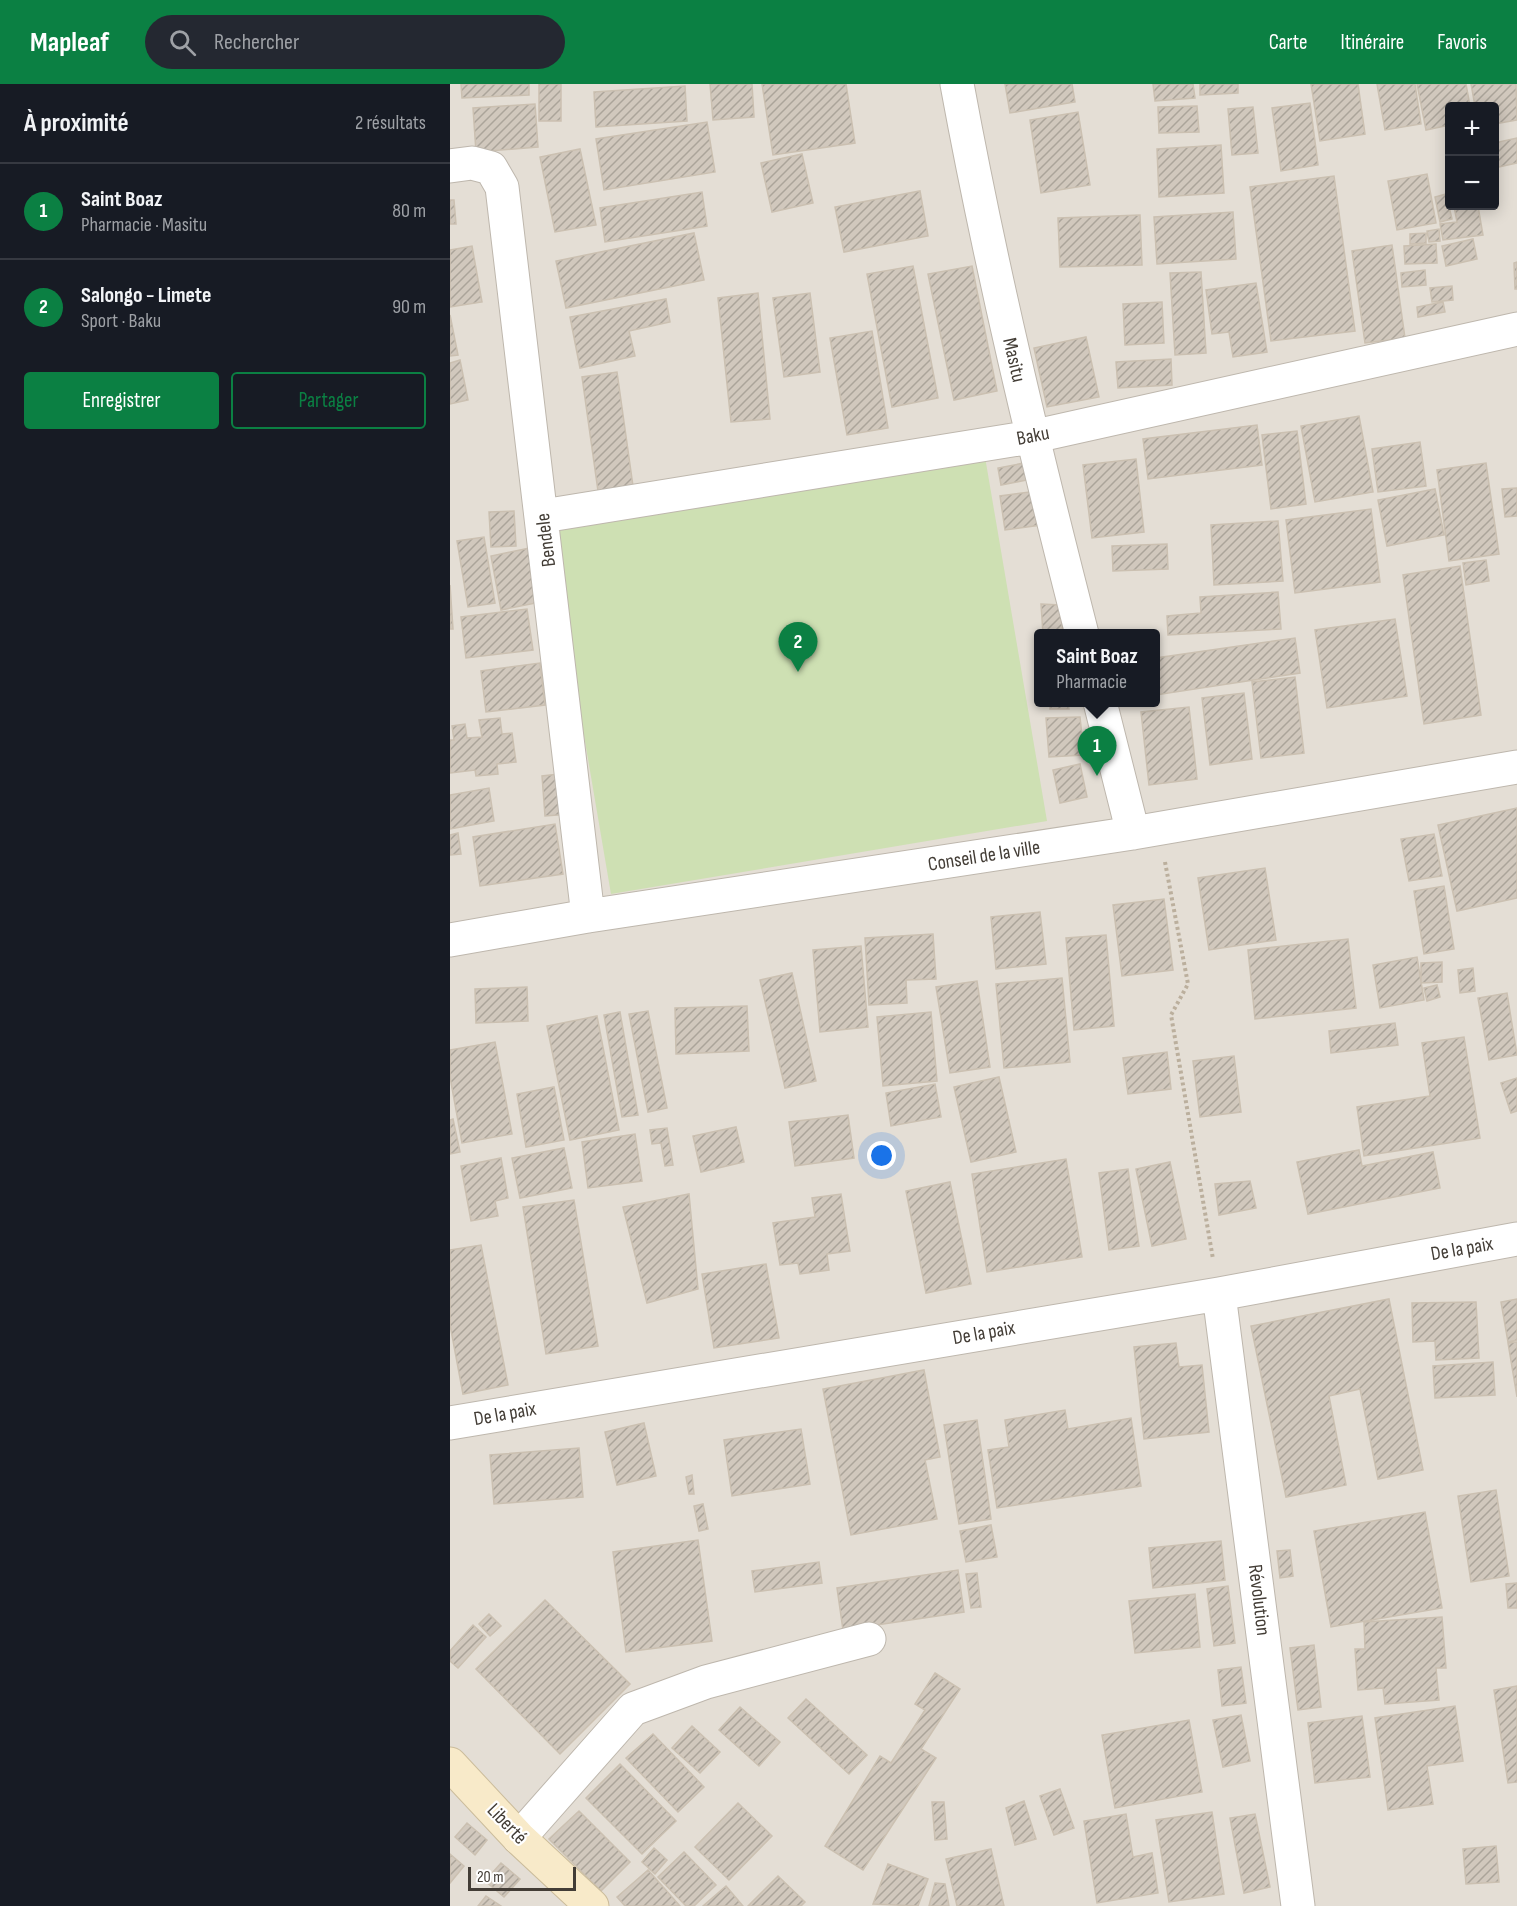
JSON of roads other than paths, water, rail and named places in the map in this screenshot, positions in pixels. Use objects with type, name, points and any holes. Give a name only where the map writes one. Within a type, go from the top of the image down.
[{"type":"street","name":"Masitu","points":[[957,84],[982,218],[1031,437],[1081,629]]},
{"type":"street","name":"Bendele","points":[[450,166],[472,164],[490,168],[502,187],[543,516],[588,916]]},
{"type":"street","name":"Baku","points":[[543,516],[1031,437],[1517,329]]},
{"type":"street","points":[[1102,707],[1146,831]]},
{"type":"street","name":"Conseil de la ville","points":[[450,940],[588,916],[1146,831],[1517,767]]},
{"type":"street","name":"De la paix","points":[[450,1423],[1219,1294],[1517,1239]]},
{"type":"street","name":"Révolution","points":[[1219,1294],[1298,1906]]},
{"type":"street","points":[[519,1838],[633,1709],[706,1682],[869,1639]]},
{"type":"street","name":"Liberté","points":[[450,1764],[519,1838],[592,1906]]},
{"type":"place","name":"Salongo - Limete","points":[[798,672]]},
{"type":"place","name":"Saint Boaz","points":[[1097,776]]}]
